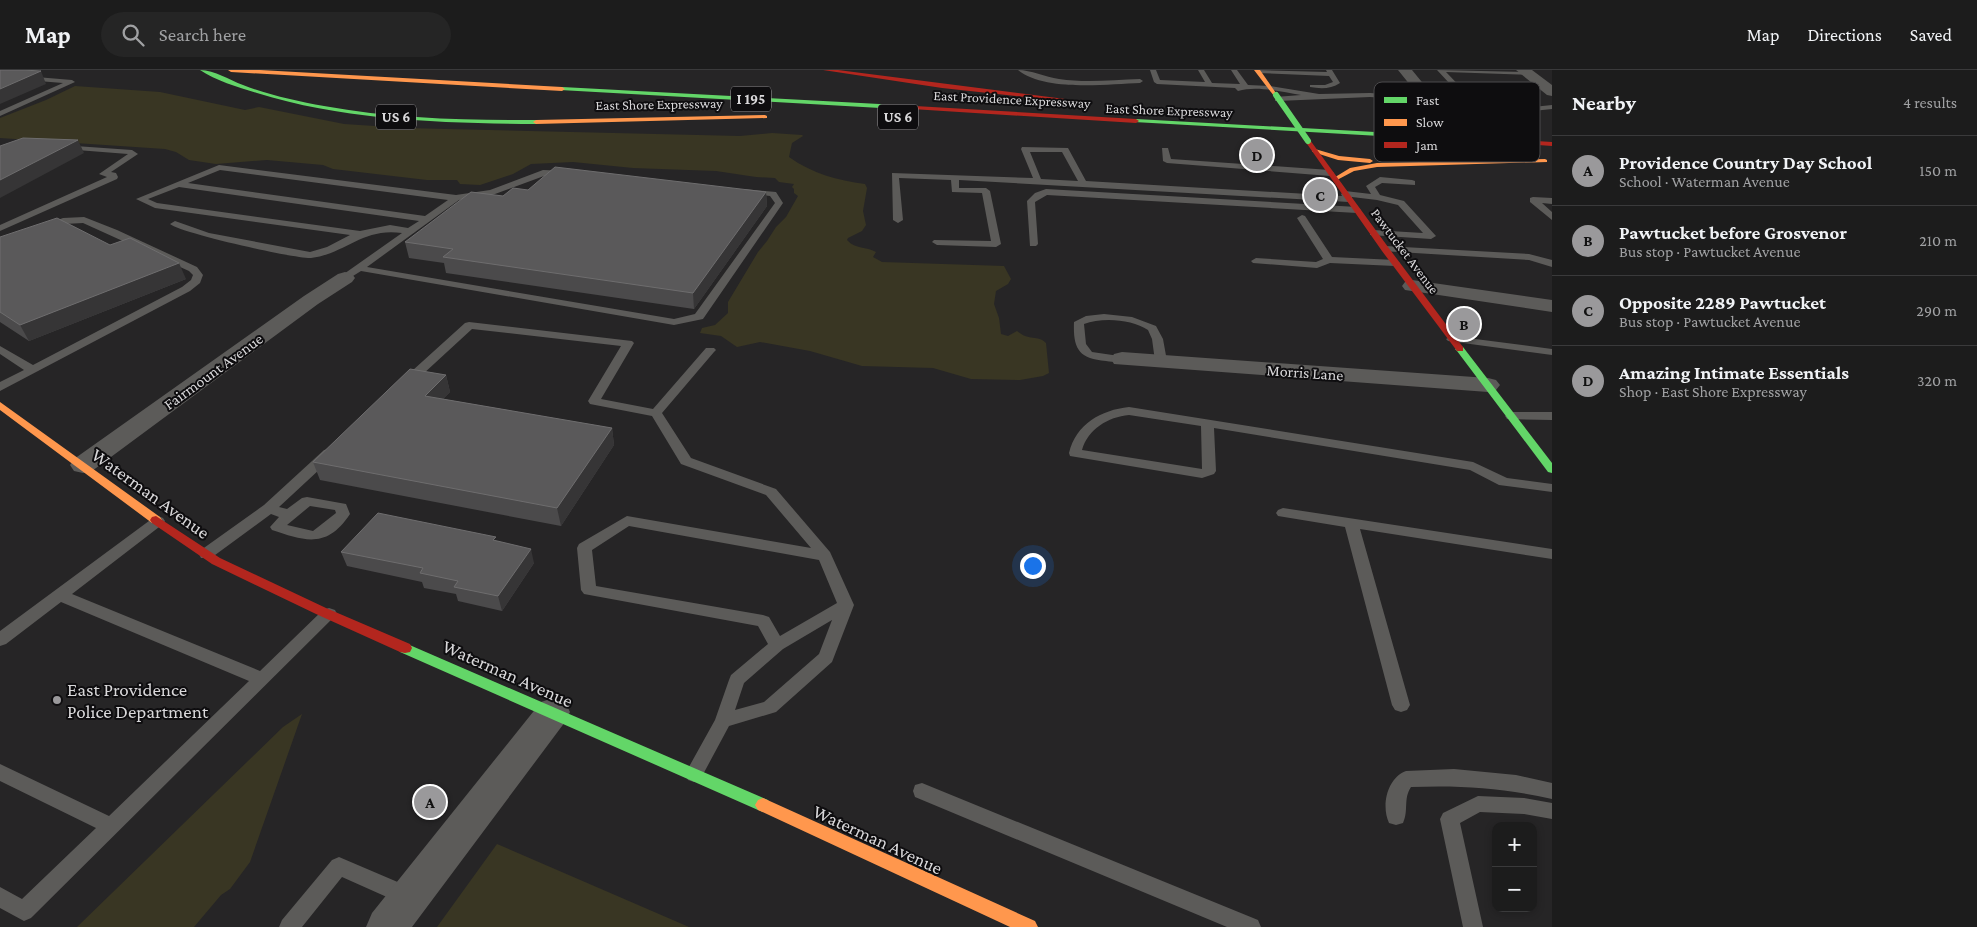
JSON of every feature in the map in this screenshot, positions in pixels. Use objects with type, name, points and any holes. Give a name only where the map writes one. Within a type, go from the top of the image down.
[{"type":"main road","name":"East Shore Expressway","points":[[203,70],[256,91],[304,104],[354,112],[415,118],[517,122],[778,117]]},
{"type":"main road","name":"East Providence Expressway","points":[[231,70],[1374,134]]},
{"type":"main road","name":"East Providence Expressway","points":[[408,70],[1374,123]]},
{"type":"main road","points":[[826,70],[942,86],[1070,100]]},
{"type":"main road","name":"Pawtucket Avenue","points":[[1258,71],[1395,263],[1552,470]]},
{"type":"main road","points":[[583,78],[611,81]]},
{"type":"main road","name":"East Shore Expressway","points":[[1199,113],[1217,114]]},
{"type":"main road","name":"East Shore Expressway","points":[[857,116],[1271,128]]},
{"type":"main road","points":[[1315,151],[1354,161],[1374,161]]},
{"type":"main road","points":[[1396,162],[1437,163]]},
{"type":"main road","points":[[1333,176],[1363,166],[1494,162]]},
{"type":"main road","name":"Waterman Avenue","points":[[0,405],[83,465],[101,481],[216,561],[328,614],[694,774],[1028,927]]},
{"type":"street","points":[[1405,70],[1415,82]]},
{"type":"street","points":[[1526,72],[1539,82]]},
{"type":"street","points":[[1540,83],[1552,92]]},
{"type":"street","name":"Fairmount Avenue","points":[[83,465],[311,300],[352,273]]},
{"type":"street","points":[[1412,286],[1552,306]]},
{"type":"street","name":"Morris Lane","points":[[1122,358],[1488,385]]},
{"type":"street","points":[[387,927],[553,712]]},
{"type":"lane","points":[[1021,70],[1034,76],[1057,81],[1106,82],[1139,78],[1169,87],[1193,88]]},
{"type":"lane","points":[[1153,70],[1157,82]]},
{"type":"lane","points":[[1442,70],[1526,72]]},
{"type":"lane","points":[[1442,70],[1453,82]]},
{"type":"lane","points":[[1258,71],[1331,72],[1337,83],[1334,86],[1273,92]]},
{"type":"lane","points":[[1288,71],[1295,79]]},
{"type":"lane","points":[[0,76],[72,82],[0,114]]},
{"type":"lane","points":[[1204,76],[1235,77],[1273,92],[1319,96],[1374,95]]},
{"type":"lane","points":[[1157,82],[1216,76]]},
{"type":"lane","points":[[0,83],[14,77]]},
{"type":"lane","points":[[1224,90],[1236,89],[1235,77]]},
{"type":"lane","points":[[1273,92],[1319,96]]},
{"type":"lane","points":[[0,228],[114,177],[113,175],[104,174],[134,154],[132,152],[57,147]]},
{"type":"lane","points":[[1038,181],[1025,149],[1065,150],[1083,183]]},
{"type":"lane","points":[[1165,150],[1167,161],[1333,176]]},
{"type":"lane","points":[[360,234],[155,205],[140,199],[219,167],[456,198],[492,192],[543,173],[582,174]]},
{"type":"lane","points":[[898,220],[895,175],[1377,197],[1401,203],[1431,236],[1373,233]]},
{"type":"lane","points":[[937,242],[996,244],[986,191],[955,190],[955,178]]},
{"type":"lane","points":[[1377,197],[1370,186],[1380,180],[1412,183]]},
{"type":"lane","points":[[177,184],[426,219]]},
{"type":"lane","points":[[352,273],[674,322],[699,317],[779,203],[773,194],[735,190]]},
{"type":"lane","points":[[1033,244],[1031,201],[1038,195],[1046,192],[1357,210]]},
{"type":"lane","points":[[352,273],[456,198]]},
{"type":"lane","points":[[1552,201],[1534,200],[1552,217]]},
{"type":"lane","points":[[1302,218],[1329,260]]},
{"type":"lane","points":[[0,387],[186,289],[196,281],[198,275],[193,269],[84,220],[63,221],[36,231]]},
{"type":"lane","points":[[175,224],[207,235],[310,254],[330,249],[360,234],[390,228],[410,230]]},
{"type":"lane","points":[[1385,249],[1541,258],[1552,264]]},
{"type":"lane","points":[[1256,261],[1317,265],[1329,260],[1395,263]]},
{"type":"lane","points":[[1122,358],[1098,357],[1087,355],[1082,351],[1078,334],[1080,322],[1090,318],[1103,317],[1140,322],[1151,326],[1157,336],[1161,361]]},
{"type":"lane","points":[[398,390],[470,324],[628,343],[594,401],[656,413],[686,462],[771,492],[825,556],[846,605],[826,658],[770,707],[723,721]]},
{"type":"lane","points":[[1452,338],[1552,352]]},
{"type":"lane","points":[[0,349],[32,369]]},
{"type":"lane","points":[[656,413],[710,350]]},
{"type":"lane","points":[[1207,423],[1209,471],[1202,474],[1075,453],[1079,438],[1101,418],[1118,411],[1129,411],[1207,423],[1474,466],[1504,482],[1552,488]]},
{"type":"lane","points":[[1512,416],[1552,416]]},
{"type":"lane","points":[[206,554],[269,508],[341,442]]},
{"type":"lane","points":[[269,508],[289,515]]},
{"type":"lane","points":[[1283,513],[1552,554]]},
{"type":"lane","points":[[777,645],[763,621],[589,590],[584,548],[627,520],[825,556]]},
{"type":"lane","points":[[0,640],[158,521]]},
{"type":"lane","points":[[1351,524],[1401,705]]},
{"type":"lane","points":[[59,595],[262,679]]},
{"type":"lane","points":[[694,774],[723,721],[737,680],[777,645],[846,605]]},
{"type":"lane","points":[[0,897],[24,911],[328,614]]},
{"type":"lane","points":[[0,772],[111,826]]},
{"type":"lane","points":[[1396,818],[1396,793],[1406,779],[1454,777],[1516,783],[1552,791]]},
{"type":"lane","points":[[922,790],[1251,927]]},
{"type":"lane","points":[[1473,927],[1450,819],[1478,804],[1524,806],[1552,811]]},
{"type":"lane","points":[[289,927],[339,866],[410,897]]},
{"type":"shaded area","points":[[75,86],[160,92],[245,110],[259,107],[344,124],[405,128],[740,136],[772,133],[802,135],[792,143],[789,157],[816,172],[865,184],[867,188],[863,211],[866,225],[862,231],[848,238],[847,240],[850,243],[876,252],[873,257],[882,262],[1004,266],[1011,279],[1008,284],[996,291],[994,304],[999,318],[1001,334],[1008,336],[1017,331],[1026,336],[1043,340],[1046,343],[1049,373],[1043,376],[1020,380],[971,379],[933,368],[862,366],[810,351],[760,342],[737,347],[721,336],[700,333],[702,328],[715,325],[728,313],[728,302],[758,252],[776,227],[786,217],[798,196],[794,193],[792,187],[794,184],[779,182],[775,178],[716,171],[633,168],[573,162],[531,164],[513,174],[480,185],[460,184],[457,180],[427,180],[333,169],[323,165],[267,160],[216,164],[189,160],[176,152],[165,149],[0,138],[0,118]]},
{"type":"shaded area","points":[[302,714],[250,862],[230,889],[221,895],[194,927],[77,927],[283,727]]},
{"type":"shaded area","points":[[497,844],[689,927],[437,927]]},
{"type":"building","points":[[0,70],[23,70],[41,71],[0,89]]},
{"type":"building","points":[[23,138],[78,140],[0,180],[0,146]]},
{"type":"building","points":[[555,167],[766,192],[693,293],[443,257],[453,249],[405,242],[471,192],[503,196],[513,188],[528,190]]},
{"type":"building","points":[[57,218],[110,245],[130,238],[179,263],[20,325],[0,312],[0,237]]},
{"type":"building","points":[[410,369],[446,375],[425,396],[612,428],[557,508],[313,462]]},
{"type":"building","points":[[378,513],[496,537],[493,540],[531,549],[498,596],[454,587],[458,581],[420,573],[423,568],[341,552]]},
{"type":"traffic: fast","points":[[203,70],[242,86],[282,99],[323,108],[366,114],[452,121],[536,122]]},
{"type":"traffic: fast","points":[[562,89],[898,107]]},
{"type":"traffic: fast","points":[[1276,95],[1308,141]]},
{"type":"traffic: fast","points":[[1136,121],[1374,134]]},
{"type":"traffic: fast","points":[[1460,349],[1552,470]]},
{"type":"traffic: fast","points":[[405,648],[763,805]]},
{"type":"traffic: slow","points":[[231,70],[562,89]]},
{"type":"traffic: slow","points":[[1257,70],[1276,95]]},
{"type":"traffic: slow","points":[[536,122],[765,117]]},
{"type":"traffic: slow","points":[[1315,151],[1338,158],[1370,161]]},
{"type":"traffic: slow","points":[[1540,161],[1545,161]]},
{"type":"traffic: slow","points":[[1335,179],[1352,169],[1377,165],[1503,162]]},
{"type":"traffic: slow","points":[[0,405],[156,520]]},
{"type":"traffic: slow","points":[[763,805],[1029,927]]},
{"type":"traffic: jam","points":[[826,70],[942,86],[1062,99]]},
{"type":"traffic: jam","points":[[898,107],[1136,121]]},
{"type":"traffic: jam","points":[[1308,141],[1385,249],[1460,349]]},
{"type":"traffic: jam","points":[[1540,143],[1552,144]]},
{"type":"traffic: jam","points":[[156,520],[216,561],[321,611],[405,648]]},
{"type":"place","name":"Amazing Intimate Essentials","points":[[1257,155]]},
{"type":"place","name":"Opposite 2289 Pawtucket","points":[[1320,195]]},
{"type":"place","name":"Pawtucket before Grosvenor","points":[[1464,324]]},
{"type":"place","name":"East Providence Police Department","points":[[57,700]]},
{"type":"place","name":"Providence Country Day School","points":[[430,802]]}]
